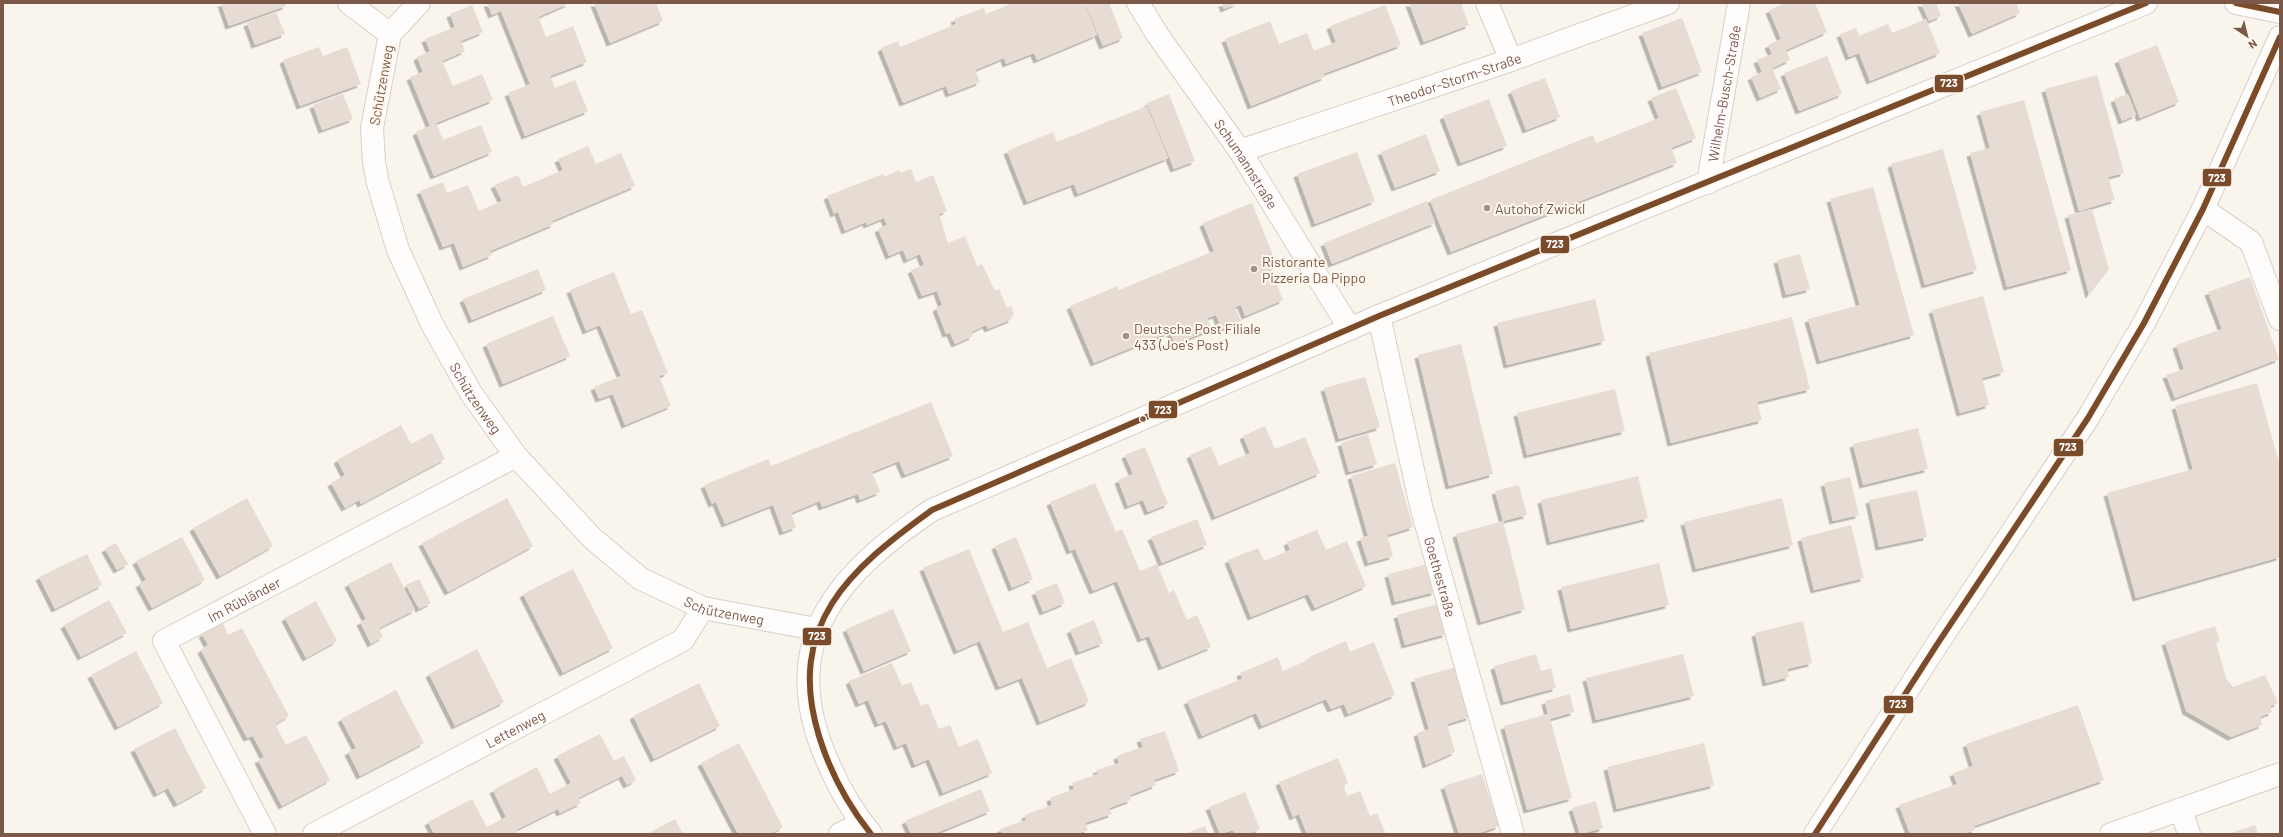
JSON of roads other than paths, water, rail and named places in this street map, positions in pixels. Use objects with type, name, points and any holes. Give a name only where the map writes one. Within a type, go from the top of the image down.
[{"type":"street","points":[[349,3],[390,34]]},
{"type":"street","name":"Schützenweg","points":[[419,3],[390,34],[372,128],[374,162],[380,190],[398,250],[433,326],[471,393],[516,456],[592,538],[641,579],[703,608],[816,629]]},
{"type":"street","name":"Schumannstraße","points":[[1138,3],[1157,34],[1240,151],[1350,328]]},
{"type":"street","points":[[1488,3],[1511,60]]},
{"type":"street","name":"Theodor-Storm-Straße","points":[[1240,151],[1511,60],[1668,3]]},
{"type":"street","name":"Wilhelm-Busch-Straße","points":[[1708,183],[1739,3]]},
{"type":"street","points":[[840,834],[866,829],[849,805],[834,778],[818,737],[808,695],[808,664],[816,629],[837,594],[859,568],[891,538],[932,510],[1350,328],[2146,3]]},
{"type":"street","points":[[2236,3],[2280,12]]},
{"type":"street","points":[[1815,834],[1938,643],[2088,418],[2144,323],[2203,209],[2280,37]]},
{"type":"street","points":[[2203,209],[2251,242],[2280,319]]},
{"type":"street","name":"Goethestraße","points":[[1379,316],[1421,506],[1513,834]]},
{"type":"street","name":"Im Rübländer","points":[[265,834],[164,641],[516,456]]},
{"type":"street","name":"Lettenweg","points":[[314,834],[683,640],[703,608]]},
{"type":"street","points":[[2111,834],[2280,774]]},
{"type":"street","points":[[2180,809],[2189,834]]},
{"type":"place","name":"Autohof Zwickl","points":[[1487,208]]},
{"type":"place","name":"Ristorante Pizzeria Da Pippo","points":[[1254,269]]},
{"type":"place","name":"Deutsche Post Filiale 433 (Joe's Post)","points":[[1126,336]]}]
